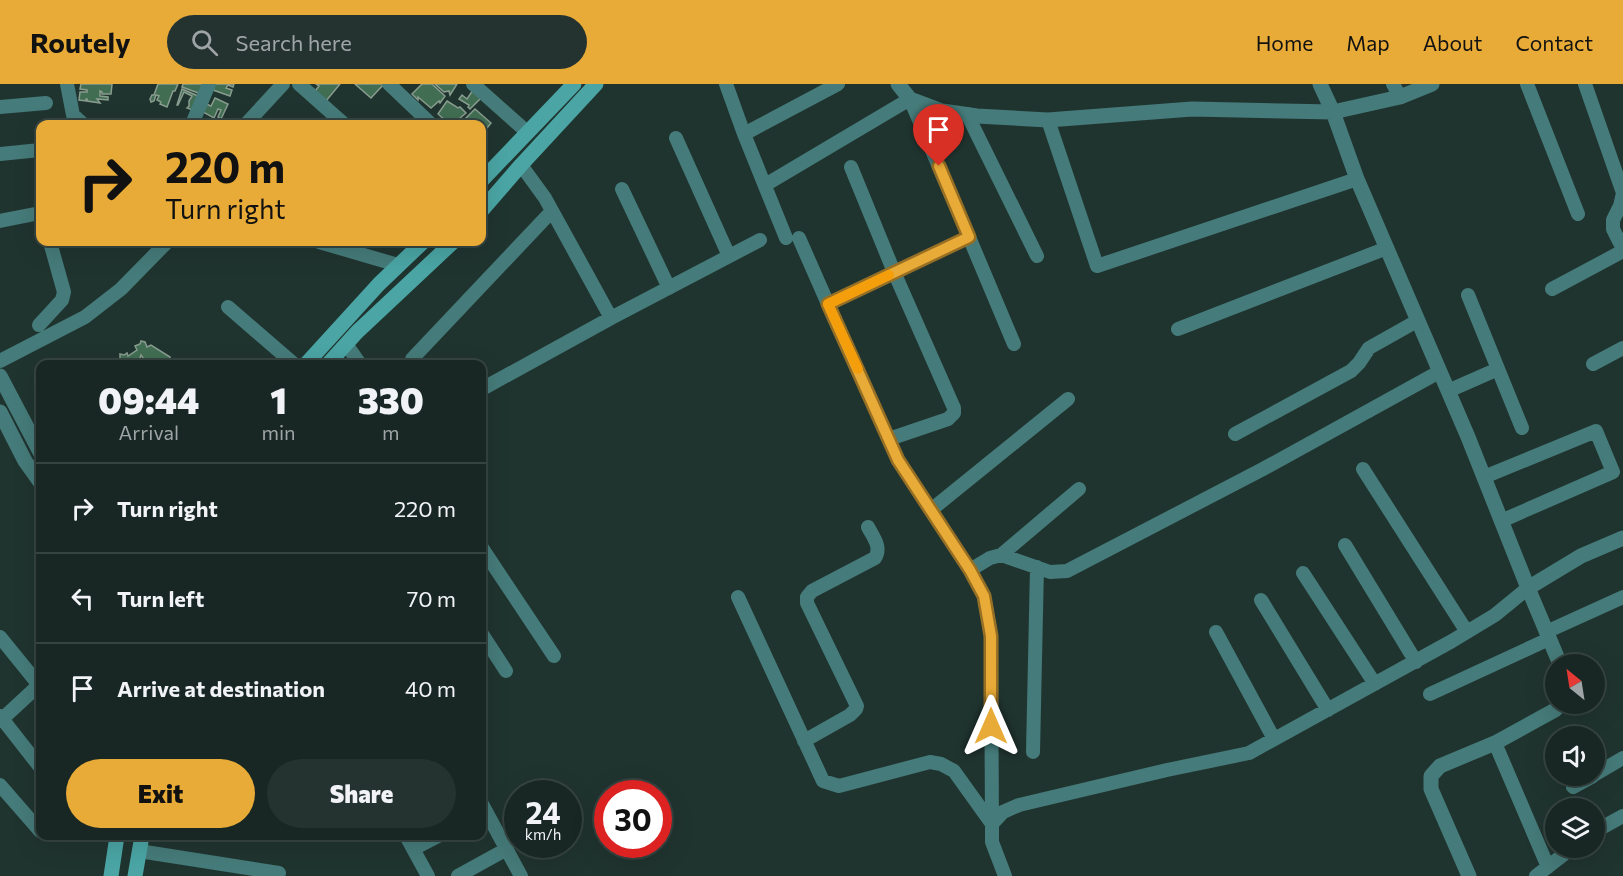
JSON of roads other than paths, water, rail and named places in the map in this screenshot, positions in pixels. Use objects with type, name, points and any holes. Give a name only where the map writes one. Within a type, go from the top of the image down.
[{"type":"main road","points":[[486,173],[574,84]]},
{"type":"main road","points":[[486,205],[597,84]]},
{"type":"main road","points":[[310,360],[344,321],[419,246]]},
{"type":"main road","points":[[332,360],[357,332],[449,246]]},
{"type":"main road","points":[[111,876],[116,840]]},
{"type":"main road","points":[[135,876],[141,843]]},
{"type":"street","points":[[67,84],[77,120]]},
{"type":"street","points":[[74,84],[77,120]]},
{"type":"street","points":[[194,120],[209,84]]},
{"type":"street","points":[[250,120],[284,84]]},
{"type":"street","points":[[299,84],[340,120]]},
{"type":"street","points":[[389,84],[427,120]]},
{"type":"street","points":[[473,84],[527,132]]},
{"type":"street","points":[[726,84],[765,184],[828,304],[898,460],[970,570],[984,596],[991,636],[992,842],[1005,876]]},
{"type":"street","points":[[744,134],[838,84]]},
{"type":"street","points":[[898,84],[910,99],[1014,344]]},
{"type":"street","points":[[1320,84],[1333,112],[1357,179],[1484,477],[1556,654]]},
{"type":"street","points":[[910,99],[942,111],[1048,120],[1192,109],[1333,112],[1397,91],[1432,84]]},
{"type":"street","points":[[1527,84],[1578,214]]},
{"type":"street","points":[[1552,289],[1623,250],[1613,229],[1613,220],[1623,193],[1585,84]]},
{"type":"street","points":[[765,184],[910,99]]},
{"type":"street","points":[[0,107],[46,103]]},
{"type":"street","points":[[967,114],[1037,256]]},
{"type":"street","points":[[1048,120],[1097,266],[1357,179]]},
{"type":"street","points":[[676,138],[729,256]]},
{"type":"street","points":[[0,154],[36,150]]},
{"type":"street","points":[[521,165],[545,198],[611,318]]},
{"type":"street","points":[[851,167],[954,408],[954,412],[948,419],[889,439]]},
{"type":"street","points":[[622,189],[669,288]]},
{"type":"street","points":[[412,359],[552,211]]},
{"type":"street","points":[[0,221],[36,214]]},
{"type":"street","points":[[828,304],[969,237]]},
{"type":"street","points":[[486,387],[760,240]]},
{"type":"street","points":[[39,325],[62,300],[64,292],[51,246]]},
{"type":"street","points":[[0,361],[85,317],[121,288],[163,246]]},
{"type":"street","points":[[333,246],[398,265]]},
{"type":"street","points":[[1178,329],[1387,248]]},
{"type":"street","points":[[1468,295],[1522,428]]},
{"type":"street","points":[[228,307],[289,360]]},
{"type":"street","points":[[1235,434],[1351,371],[1369,348],[1418,321]]},
{"type":"street","points":[[346,344],[357,360]]},
{"type":"street","points":[[1593,364],[1623,348]]},
{"type":"street","points":[[1448,391],[1498,369]]},
{"type":"street","points":[[1001,555],[1050,572],[1067,571],[1263,469],[1439,372]]},
{"type":"street","points":[[0,376],[36,444]]},
{"type":"street","points":[[931,510],[1068,399]]},
{"type":"street","points":[[0,412],[25,461],[36,476]]},
{"type":"street","points":[[1484,477],[1596,431],[1612,472],[1501,521]]},
{"type":"street","points":[[1363,469],[1467,632]]},
{"type":"street","points":[[970,570],[990,558],[1001,555],[1079,489]]},
{"type":"street","points":[[804,741],[850,715],[857,706],[807,603],[807,597],[812,591],[875,558],[879,552],[868,527]]},
{"type":"street","points":[[992,824],[1004,812],[1019,805],[1248,753],[1467,632],[1495,615],[1528,588],[1581,555],[1623,538]]},
{"type":"street","points":[[1345,545],[1416,662]]},
{"type":"street","points":[[486,554],[554,656]]},
{"type":"street","points":[[1033,752],[1037,567]]},
{"type":"street","points":[[1303,573],[1375,684]]},
{"type":"street","points":[[738,597],[823,781],[839,786],[930,762],[941,764],[954,771],[992,824]]},
{"type":"street","points":[[1430,694],[1623,597]]},
{"type":"street","points":[[1261,600],[1328,710]]},
{"type":"street","points":[[1216,632],[1274,739]]},
{"type":"street","points":[[0,637],[36,679]]},
{"type":"street","points":[[486,640],[506,671]]},
{"type":"street","points":[[36,688],[1,719],[36,762]]},
{"type":"street","points":[[1469,876],[1431,789],[1431,776],[1440,766],[1495,743],[1548,714]]},
{"type":"street","points":[[1495,743],[1548,867]]},
{"type":"street","points":[[1605,769],[1623,758]]},
{"type":"street","points":[[0,786],[36,826]]},
{"type":"street","points":[[486,815],[504,844]]},
{"type":"street","points":[[1605,826],[1623,816]]},
{"type":"street","points":[[408,840],[428,876]]},
{"type":"street","points":[[413,849],[430,840]]},
{"type":"street","points":[[141,843],[279,873]]},
{"type":"street","points":[[458,876],[504,851]]},
{"type":"street","points":[[512,858],[522,876]]},
{"type":"street","points":[[1536,876],[1559,858]]}]
